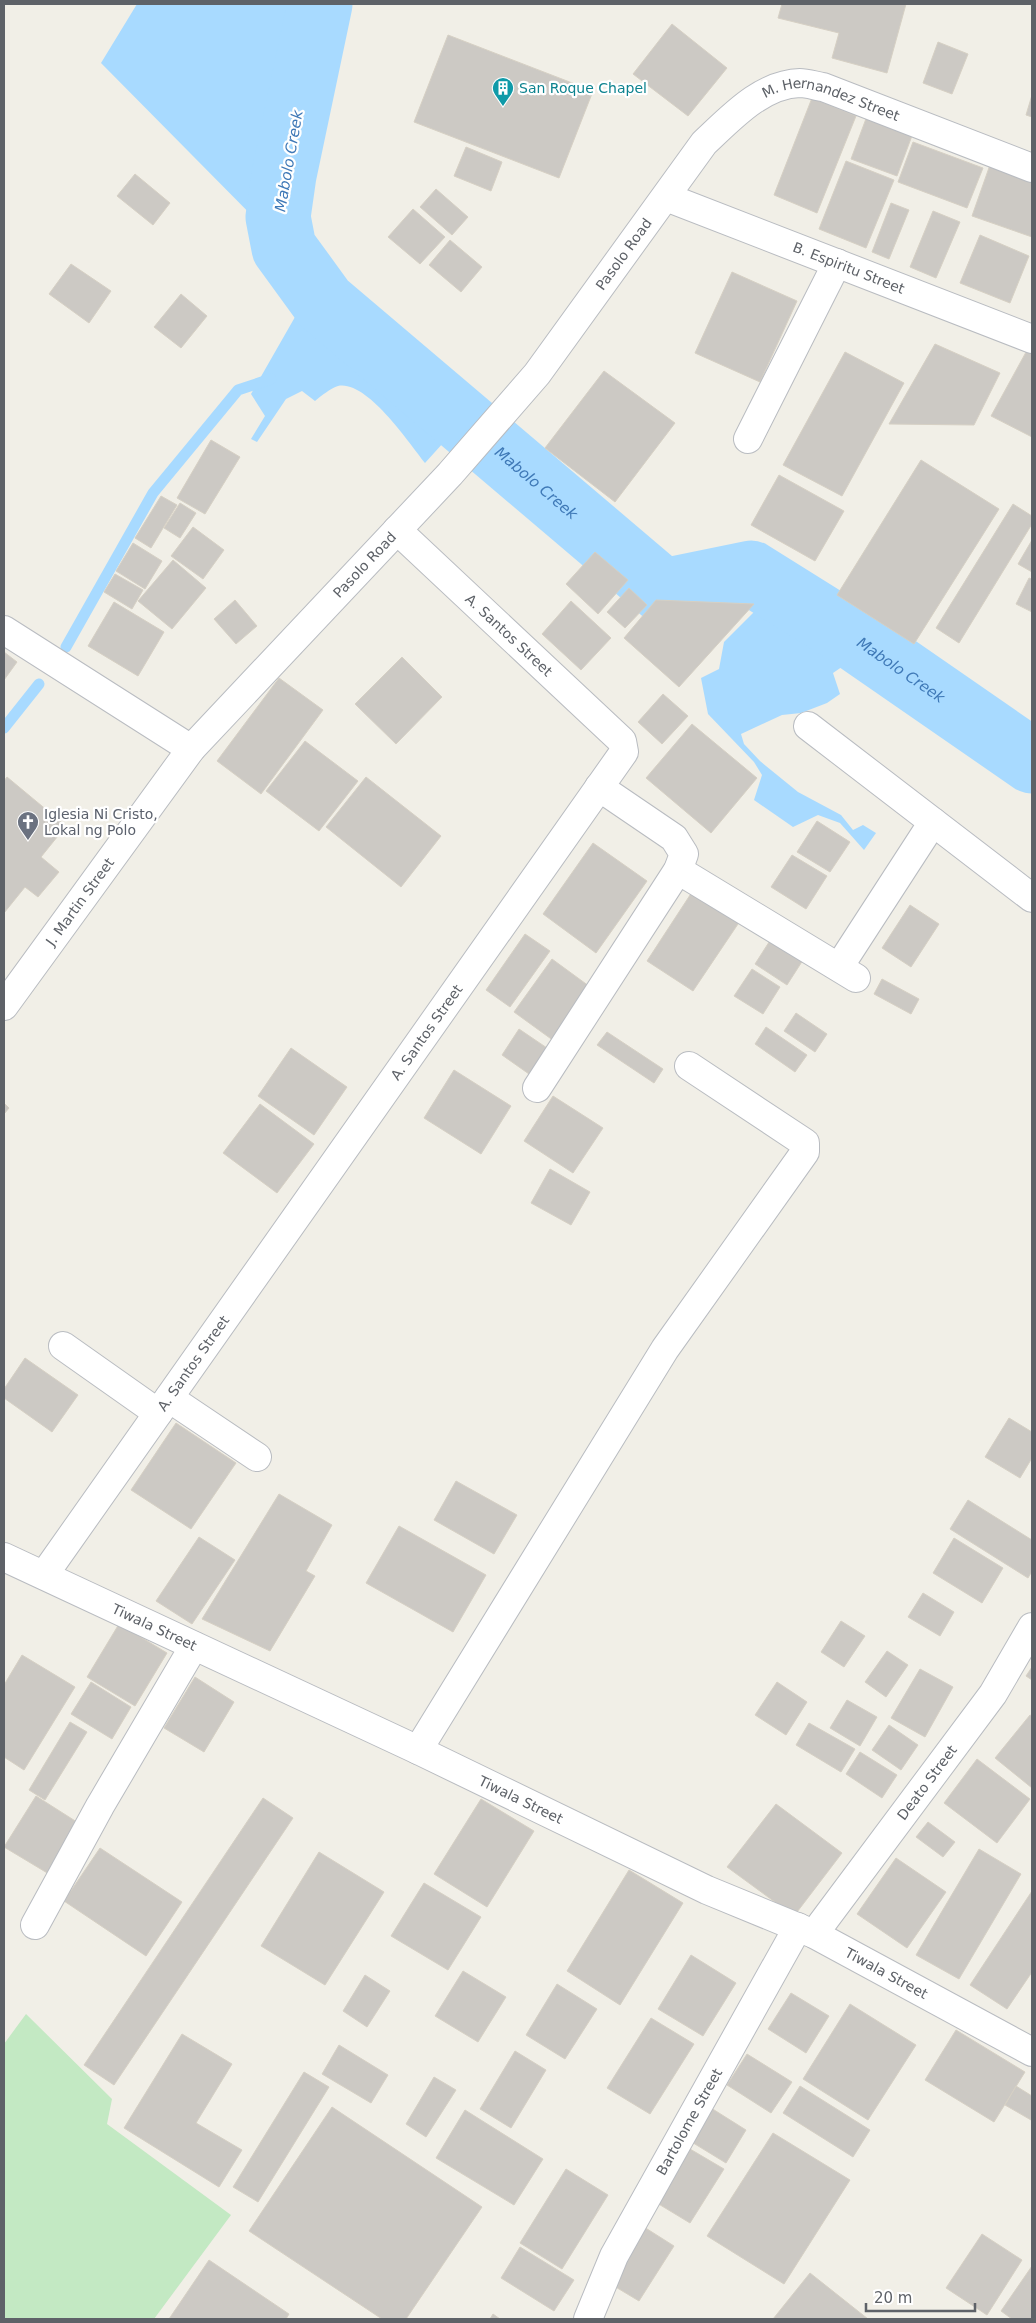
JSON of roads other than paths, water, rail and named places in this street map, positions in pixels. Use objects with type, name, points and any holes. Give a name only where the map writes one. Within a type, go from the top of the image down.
[{"type":"street","name":"M. Hernandez Street","points":[[666,197],[704,143],[736,114],[759,97],[781,86],[801,83],[823,87],[1032,168]]},
{"type":"street","name":"B. Espiritu Street","points":[[666,197],[1032,338]]},
{"type":"street","name":"Pasolo Road","points":[[192,749],[450,474],[537,374],[666,197]]},
{"type":"street","points":[[748,439],[837,263]]},
{"type":"street","name":"A. Santos Street","points":[[44,1576],[624,752],[622,741],[397,530]]},
{"type":"street","points":[[4,630],[192,749]]},
{"type":"street","points":[[808,726],[1032,898]]},
{"type":"street","name":"J. Martin Street","points":[[4,1006],[192,749]]},
{"type":"street","points":[[537,1088],[678,870],[684,854],[674,838],[599,788]]},
{"type":"street","points":[[678,870],[848,973],[934,822]]},
{"type":"street","points":[[418,1750],[665,1349],[806,1152],[805,1143],[689,1066]]},
{"type":"street","points":[[63,1346],[257,1457]]},
{"type":"street","name":"Tiwala Street","points":[[4,1557],[418,1750],[708,1890],[806,1930],[1032,2052]]},
{"type":"street","name":"Deato Street","points":[[806,1930],[993,1694],[1032,1627]]},
{"type":"street","points":[[36,1925],[100,1806],[194,1646]]},
{"type":"street","name":"Bartolome Street","points":[[588,2319],[614,2256],[806,1930]]},
{"type":"water","points":[[137,4],[320,4],[284,175],[284,248],[101,63]]},
{"type":"water","points":[[324,289],[472,411],[425,463],[398,428],[374,402],[362,393],[349,387],[335,387],[315,401],[302,391],[286,399],[257,442],[251,439],[265,416],[251,394],[307,296]]},
{"type":"water","points":[[763,566],[878,642],[833,673],[840,694],[827,703],[801,713],[782,715],[741,734],[744,744],[760,761],[798,792],[841,815],[853,830],[863,825],[876,833],[864,850],[840,823],[818,815],[793,827],[754,800],[762,775],[754,762],[708,714],[701,678],[719,669],[724,642],[759,607],[750,584]]},
{"type":"waterway","name":"Mabolo Creek","points":[[320,4],[284,175],[278,217],[284,248],[324,303],[663,591],[751,573],[847,633],[1032,761]]},
{"type":"waterway","points":[[66,647],[153,493],[238,390],[271,379]]},
{"type":"waterway","points":[[4,728],[39,684]]},
{"type":"place","name":"San Roque Chapel","points":[[503,107]]},
{"type":"place","name":"Iglesia Ni Cristo, Lokal ng Polo","points":[[28,841]]}]
